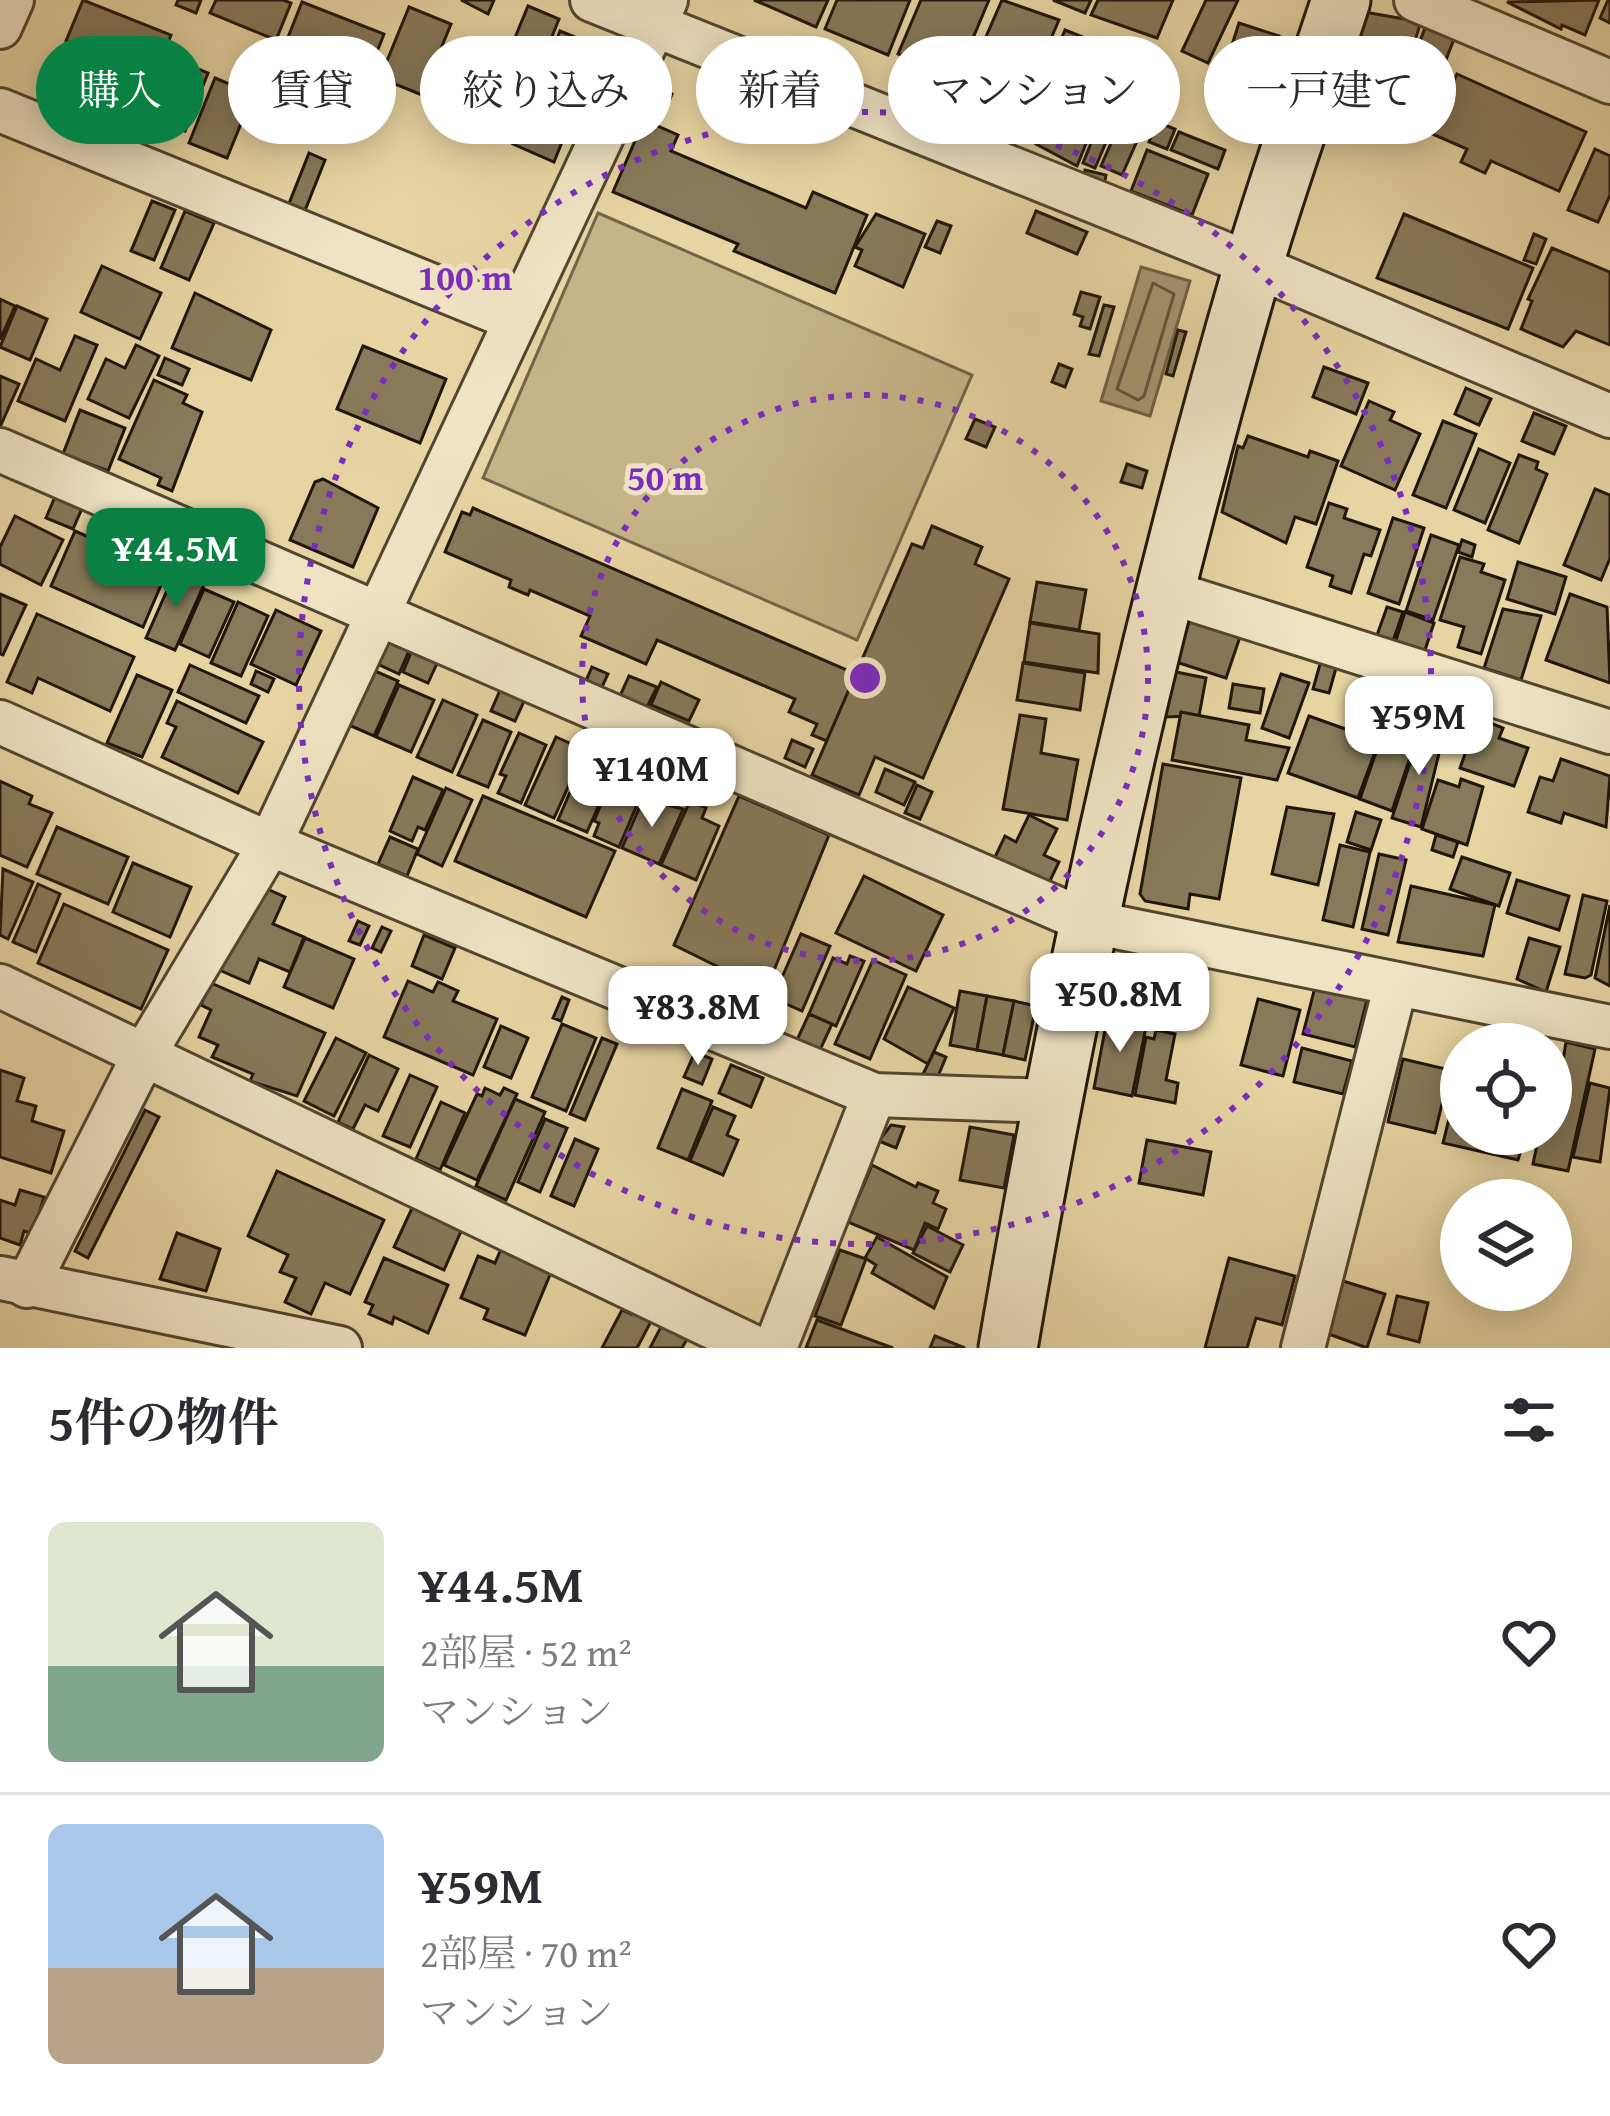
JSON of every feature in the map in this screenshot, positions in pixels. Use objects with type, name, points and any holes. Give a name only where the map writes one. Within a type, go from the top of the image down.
[{"type":"street","points":[[0,27],[12,0]]},
{"type":"street","points":[[592,0],[660,12],[1610,416]]},
{"type":"street","points":[[1008,1348],[1086,921],[1165,591],[1253,265],[1341,0]]},
{"type":"street","points":[[1416,0],[1610,82]]},
{"type":"street","points":[[340,1348],[13,1282],[270,844],[660,12]]},
{"type":"street","points":[[0,110],[514,319]]},
{"type":"street","points":[[0,450],[377,618],[1086,921],[1610,1027]]},
{"type":"street","points":[[1165,591],[1610,732]]},
{"type":"street","points":[[0,722],[270,844],[874,1095],[1050,1101]]},
{"type":"street","points":[[1303,1348],[1396,984]]},
{"type":"street","points":[[0,986],[756,1348]]},
{"type":"street","points":[[776,1348],[874,1095]]},
{"type":"shaded area","points":[[598,213],[972,375],[857,640],[483,478]]},
{"type":"water","points":[[1141,267],[1190,281],[1150,416],[1101,401]]},
{"type":"building","points":[[83,0],[171,35],[171,36],[68,36]]},
{"type":"building","points":[[178,0],[201,0],[196,13],[176,5]]},
{"type":"building","points":[[216,0],[291,3],[278,36],[266,36],[210,13]]},
{"type":"building","points":[[461,0],[494,0],[488,14]]},
{"type":"building","points":[[754,0],[828,0],[816,27]]},
{"type":"building","points":[[837,0],[910,0],[896,36],[888,36],[888,55],[864,45],[864,36],[842,36],[825,29]]},
{"type":"building","points":[[921,0],[989,0],[974,36],[906,36]]},
{"type":"building","points":[[1002,0],[1059,20],[1052,36],[986,36]]},
{"type":"building","points":[[1053,0],[1091,0],[1085,13]]},
{"type":"building","points":[[1098,0],[1173,0],[1158,36],[1091,15]]},
{"type":"building","points":[[1206,0],[1238,0],[1221,36],[1204,36],[1204,61],[1182,51]]},
{"type":"building","points":[[1599,0],[1585,35],[1562,25],[1561,29],[1507,2]]},
{"type":"building","points":[[1610,0],[1610,23],[1600,18]]},
{"type":"building","points":[[302,2],[384,34],[383,36],[289,36]]},
{"type":"building","points":[[528,6],[559,19],[552,36],[516,36]]},
{"type":"building","points":[[409,7],[451,24],[446,36],[420,36],[420,94],[396,84],[396,39]]},
{"type":"building","points":[[1359,11],[1421,22],[1416,36],[1351,36]]},
{"type":"building","points":[[1239,23],[1279,36],[1235,36]]},
{"type":"building","points":[[1425,28],[1446,36],[1422,36]]},
{"type":"building","points":[[1456,76],[1586,132],[1559,191],[1491,161],[1485,173],[1461,162],[1467,149],[1455,144]]},
{"type":"building","points":[[215,78],[228,83],[228,144],[233,144],[227,158],[192,144],[204,144],[204,106]]},
{"type":"building","points":[[672,132],[678,135],[671,151],[806,208],[813,192],[867,215],[835,293],[734,251],[738,244],[613,192],[634,144],[672,144]]},
{"type":"building","points":[[1180,132],[1225,150],[1218,169],[1171,150],[1180,144]]},
{"type":"building","points":[[513,144],[561,144],[554,162]]},
{"type":"building","points":[[1036,144],[1086,144],[1077,166]]},
{"type":"building","points":[[1091,144],[1105,144],[1095,168],[1083,163]]},
{"type":"building","points":[[1111,144],[1136,144],[1122,175],[1101,166]]},
{"type":"building","points":[[1595,149],[1610,156],[1610,195],[1598,222],[1568,210]]},
{"type":"building","points":[[1147,150],[1208,174],[1192,215],[1131,191]]},
{"type":"building","points":[[309,153],[325,160],[304,213],[288,206]]},
{"type":"building","points":[[1085,170],[1106,175],[1104,185],[1083,180]]},
{"type":"building","points":[[152,201],[175,210],[154,260],[131,251]]},
{"type":"building","points":[[185,211],[214,223],[189,280],[161,268]]},
{"type":"building","points":[[1036,211],[1087,232],[1077,254],[1027,233]]},
{"type":"building","points":[[876,214],[925,234],[903,287],[855,266],[862,250],[855,247]]},
{"type":"building","points":[[1404,214],[1533,268],[1508,329],[1377,278]]},
{"type":"building","points":[[937,221],[951,226],[940,253],[925,247]]},
{"type":"building","points":[[1534,234],[1546,239],[1536,264],[1524,260]]},
{"type":"building","points":[[1552,248],[1610,272],[1610,345],[1576,331],[1563,347],[1521,329],[1532,301],[1528,299]]},
{"type":"building","points":[[102,266],[161,293],[140,339],[81,312]]},
{"type":"building","points":[[1081,292],[1100,297],[1090,329],[1080,326],[1083,317],[1074,314]]},
{"type":"building","points":[[195,293],[271,330],[251,380],[172,348]]},
{"type":"building","points":[[0,299],[15,306],[0,340]]},
{"type":"building","points":[[1104,305],[1114,307],[1099,356],[1089,354]]},
{"type":"building","points":[[17,306],[47,319],[30,360],[0,347]]},
{"type":"building","points":[[1178,330],[1186,332],[1173,376],[1166,374]]},
{"type":"building","points":[[75,336],[97,345],[65,421],[18,401],[36,359],[60,370]]},
{"type":"building","points":[[136,345],[159,356],[129,418],[88,399],[106,359],[125,368]]},
{"type":"building","points":[[363,346],[446,379],[420,443],[337,409]]},
{"type":"building","points":[[165,358],[189,369],[182,385],[158,375]]},
{"type":"building","points":[[1059,364],[1072,369],[1065,387],[1052,382]]},
{"type":"building","points":[[1324,367],[1368,383],[1356,414],[1313,397]]},
{"type":"building","points":[[0,376],[19,384],[1,425],[0,425]]},
{"type":"building","points":[[154,380],[187,395],[183,403],[202,412],[172,491],[158,485],[161,478],[119,459]]},
{"type":"building","points":[[1466,388],[1491,399],[1479,425],[1455,414]]},
{"type":"building","points":[[1369,401],[1394,412],[1390,420],[1420,434],[1395,490],[1341,466]]},
{"type":"building","points":[[80,410],[125,428],[108,471],[63,454]]},
{"type":"building","points":[[1534,413],[1566,426],[1554,454],[1522,441]]},
{"type":"building","points":[[975,419],[995,427],[986,447],[966,439]]},
{"type":"building","points":[[1443,421],[1476,434],[1446,508],[1413,495]]},
{"type":"building","points":[[1248,436],[1308,457],[1310,451],[1338,461],[1316,524],[1295,517],[1286,543],[1222,512],[1238,446],[1243,448]]},
{"type":"building","points":[[1479,449],[1510,463],[1485,523],[1454,510]]},
{"type":"building","points":[[1519,455],[1538,462],[1536,469],[1547,474],[1519,543],[1488,530]]},
{"type":"building","points":[[1127,464],[1147,471],[1142,488],[1121,482]]},
{"type":"building","points":[[323,479],[378,508],[353,567],[290,540],[315,482]]},
{"type":"building","points":[[1595,489],[1610,495],[1610,558],[1601,580],[1564,565]]},
{"type":"building","points":[[57,492],[84,504],[73,529],[46,518]]},
{"type":"building","points":[[1329,503],[1347,509],[1344,518],[1380,530],[1371,556],[1364,554],[1351,593],[1330,586],[1333,576],[1307,567]]},
{"type":"building","points":[[473,508],[856,674],[827,741],[812,735],[817,724],[789,712],[795,699],[657,640],[646,664],[581,636],[590,616],[530,590],[528,595],[509,587],[511,580],[445,552],[462,512],[470,515]]},
{"type":"building","points":[[15,516],[63,540],[41,585],[0,564],[0,547]]},
{"type":"building","points":[[1393,518],[1424,528],[1399,604],[1368,593]]},
{"type":"building","points":[[932,526],[982,547],[975,564],[1009,579],[923,778],[875,757],[859,795],[812,775],[912,544],[923,548]]},
{"type":"building","points":[[75,531],[167,571],[143,627],[51,586]]},
{"type":"building","points":[[1431,535],[1459,545],[1433,620],[1406,611]]},
{"type":"building","points":[[1462,540],[1475,545],[1472,557],[1458,552]]},
{"type":"building","points":[[1460,557],[1484,564],[1481,572],[1505,580],[1481,654],[1458,647],[1464,627],[1440,620]]},
{"type":"building","points":[[1518,562],[1566,577],[1555,614],[1507,599]]},
{"type":"building","points":[[176,570],[205,582],[175,650],[146,638]]},
{"type":"building","points":[[1037,582],[1086,590],[1079,630],[1030,622]]},
{"type":"building","points":[[204,589],[234,602],[209,657],[180,644]]},
{"type":"building","points":[[0,594],[26,605],[3,655],[0,654]]},
{"type":"building","points":[[1570,594],[1607,607],[1610,683],[1546,660]]},
{"type":"building","points":[[238,602],[268,616],[241,676],[211,663]]},
{"type":"building","points":[[1387,607],[1403,612],[1393,641],[1377,635]]},
{"type":"building","points":[[1503,609],[1541,616],[1521,680],[1484,668]]},
{"type":"building","points":[[276,610],[321,631],[296,685],[251,664]]},
{"type":"building","points":[[1405,612],[1434,623],[1424,653],[1395,643]]},
{"type":"building","points":[[37,614],[134,657],[110,711],[38,678],[32,693],[7,682]]},
{"type":"building","points":[[1191,616],[1241,634],[1226,678],[1176,662]]},
{"type":"building","points":[[1030,623],[1099,634],[1098,673],[1024,662]]},
{"type":"building","points":[[383,634],[411,646],[399,674],[371,661]]},
{"type":"building","points":[[413,648],[439,659],[428,683],[403,672]]},
{"type":"building","points":[[1322,657],[1338,661],[1329,693],[1313,689]]},
{"type":"building","points":[[1023,663],[1085,673],[1080,710],[1017,700]]},
{"type":"building","points":[[359,664],[398,681],[374,736],[335,719]]},
{"type":"building","points":[[190,665],[259,696],[246,723],[178,692]]},
{"type":"building","points":[[592,667],[608,674],[601,689],[585,683]]},
{"type":"building","points":[[256,671],[274,679],[268,692],[251,684]]},
{"type":"building","points":[[1171,671],[1206,678],[1199,716],[1163,717]]},
{"type":"building","points":[[1281,674],[1309,683],[1289,738],[1262,728]]},
{"type":"building","points":[[137,675],[172,690],[142,757],[107,743]]},
{"type":"building","points":[[629,676],[657,687],[647,707],[620,696]]},
{"type":"building","points":[[661,682],[699,700],[689,721],[651,705]]},
{"type":"building","points":[[1233,684],[1264,689],[1260,713],[1229,708]]},
{"type":"building","points":[[399,685],[434,700],[411,752],[376,737]]},
{"type":"building","points":[[501,688],[525,699],[515,721],[491,711]]},
{"type":"building","points":[[443,700],[477,715],[452,772],[417,757]]},
{"type":"building","points":[[177,701],[263,742],[238,793],[162,757],[176,727],[167,723]]},
{"type":"building","points":[[1181,712],[1249,725],[1246,740],[1289,748],[1277,780],[1172,760]]},
{"type":"building","points":[[1020,715],[1046,719],[1041,753],[1078,760],[1067,820],[1003,809]]},
{"type":"building","points":[[1309,716],[1379,741],[1358,798],[1288,773]]},
{"type":"building","points":[[1478,718],[1503,728],[1499,738],[1528,748],[1514,786],[1460,768]]},
{"type":"building","points":[[483,720],[511,732],[488,787],[458,775]]},
{"type":"building","points":[[1422,726],[1444,733],[1421,827],[1392,818]]},
{"type":"building","points":[[1384,729],[1416,740],[1392,811],[1360,799]]},
{"type":"building","points":[[519,733],[546,745],[521,803],[498,793],[506,776],[500,774]]},
{"type":"building","points":[[556,737],[585,750],[554,818],[525,805]]},
{"type":"building","points":[[626,740],[662,756],[650,783],[614,766]]},
{"type":"building","points":[[792,740],[813,749],[805,767],[785,758]]},
{"type":"building","points":[[1561,759],[1610,776],[1606,827],[1564,813],[1561,823],[1528,812],[1540,777],[1553,781]]},
{"type":"building","points":[[594,760],[615,768],[587,832],[558,820],[583,762],[591,765]]},
{"type":"building","points":[[1163,764],[1241,778],[1219,899],[1190,894],[1188,909],[1145,901],[1140,894]]},
{"type":"building","points":[[885,769],[915,782],[904,805],[876,792]]},
{"type":"building","points":[[614,773],[645,786],[619,847],[594,836],[599,823],[594,821]]},
{"type":"building","points":[[413,777],[443,790],[425,830],[418,827],[412,841],[390,831]]},
{"type":"building","points":[[1461,779],[1483,787],[1467,845],[1422,829],[1438,780],[1459,787]]},
{"type":"building","points":[[0,781],[32,796],[29,804],[52,813],[27,867],[0,855]]},
{"type":"building","points":[[917,785],[932,792],[920,819],[905,813]]},
{"type":"building","points":[[446,788],[472,800],[442,866],[417,854]]},
{"type":"building","points":[[483,796],[615,851],[586,917],[455,861]]},
{"type":"building","points":[[739,796],[829,835],[768,985],[755,979],[753,984],[674,945]]},
{"type":"building","points":[[643,799],[683,809],[659,864],[622,848]]},
{"type":"building","points":[[690,801],[706,808],[702,818],[719,826],[696,880],[661,865]]},
{"type":"building","points":[[1287,807],[1334,814],[1318,885],[1272,874]]},
{"type":"building","points":[[1356,812],[1381,820],[1371,850],[1347,842]]},
{"type":"building","points":[[1029,815],[1057,829],[1044,855],[1059,862],[1048,885],[994,859],[1005,836],[1016,842]]},
{"type":"building","points":[[57,827],[128,857],[108,904],[37,874]]},
{"type":"building","points":[[1436,835],[1458,842],[1453,857],[1432,850]]},
{"type":"building","points":[[390,837],[418,849],[407,876],[378,864]]},
{"type":"building","points":[[1340,845],[1370,852],[1353,927],[1323,920]]},
{"type":"building","points":[[1379,854],[1406,860],[1388,935],[1362,929]]},
{"type":"building","points":[[1462,857],[1510,873],[1499,906],[1450,889]]},
{"type":"building","points":[[133,863],[191,887],[170,937],[113,912]]},
{"type":"building","points":[[3,869],[33,882],[8,939],[0,935]]},
{"type":"building","points":[[864,876],[943,915],[916,971],[836,933]]},
{"type":"building","points":[[1517,880],[1569,896],[1559,930],[1507,913]]},
{"type":"building","points":[[254,883],[285,897],[273,924],[304,937],[290,972],[259,959],[249,983],[217,969]]},
{"type":"building","points":[[38,884],[60,894],[36,952],[13,942]]},
{"type":"building","points":[[1411,886],[1495,905],[1483,956],[1398,942]]},
{"type":"building","points":[[1583,895],[1607,901],[1591,975],[1585,978],[1565,974]]},
{"type":"building","points":[[64,904],[168,950],[141,1009],[38,963]]},
{"type":"building","points":[[1610,905],[1610,986],[1595,978]]},
{"type":"building","points":[[358,921],[369,926],[360,945],[349,941]]},
{"type":"building","points":[[382,927],[391,931],[381,952],[372,948]]},
{"type":"building","points":[[801,934],[830,946],[802,1011],[773,998]]},
{"type":"building","points":[[424,935],[455,948],[442,979],[412,966]]},
{"type":"building","points":[[305,938],[354,959],[333,1008],[284,987]]},
{"type":"building","points":[[1529,938],[1560,947],[1546,992],[1517,979]]},
{"type":"building","points":[[850,956],[864,961],[836,1026],[809,1014],[833,958],[847,964]]},
{"type":"building","points":[[1119,958],[1175,966],[1166,1015],[1110,1004]]},
{"type":"building","points":[[873,960],[906,975],[870,1059],[835,1044]]},
{"type":"building","points":[[408,981],[433,992],[438,982],[458,991],[453,1001],[497,1019],[473,1075],[384,1037]]},
{"type":"building","points":[[211,983],[325,1033],[297,1096],[250,1081],[253,1074],[212,1057],[218,1045],[199,1037],[211,1010],[201,1005]]},
{"type":"building","points":[[908,987],[954,1008],[928,1064],[884,1039]]},
{"type":"building","points":[[1315,987],[1367,1000],[1355,1047],[1303,1034]]},
{"type":"building","points":[[960,991],[987,996],[977,1050],[950,1045]]},
{"type":"building","points":[[1172,994],[1181,996],[1176,1021],[1167,1019]]},
{"type":"building","points":[[987,996],[1014,1001],[1003,1055],[977,1050]]},
{"type":"building","points":[[562,997],[569,1000],[561,1021],[553,1018]]},
{"type":"building","points":[[1258,999],[1300,1010],[1283,1076],[1241,1065]]},
{"type":"building","points":[[1014,1001],[1036,1006],[1025,1060],[1003,1055]]},
{"type":"building","points":[[809,1014],[832,1024],[820,1050],[797,1040]]},
{"type":"building","points":[[1108,1014],[1147,1022],[1132,1096],[1094,1088]]},
{"type":"building","points":[[562,1024],[596,1038],[566,1111],[532,1097]]},
{"type":"building","points":[[501,1026],[528,1038],[511,1078],[484,1067]]},
{"type":"building","points":[[1156,1030],[1175,1034],[1166,1080],[1178,1083],[1175,1103],[1135,1095],[1146,1037],[1154,1039]]},
{"type":"building","points":[[336,1038],[366,1053],[334,1116],[304,1101]]},
{"type":"building","points":[[602,1038],[617,1044],[585,1120],[570,1114]]},
{"type":"building","points":[[1572,1043],[1595,1049],[1572,1153]]},
{"type":"building","points":[[1302,1048],[1352,1061],[1343,1094],[1294,1082]]},
{"type":"building","points":[[695,1052],[712,1059],[702,1084],[684,1077]]},
{"type":"building","points":[[934,1052],[946,1057],[938,1076],[923,1074]]},
{"type":"building","points":[[369,1055],[398,1069],[378,1111],[365,1105],[353,1129],[338,1122]]},
{"type":"building","points":[[1403,1059],[1440,1068],[1435,1133],[1388,1122]]},
{"type":"building","points":[[731,1065],[763,1078],[751,1107],[719,1093]]},
{"type":"building","points":[[0,1070],[24,1078],[17,1101],[36,1106],[32,1121],[64,1131],[51,1173],[0,1157]]},
{"type":"building","points":[[410,1075],[437,1087],[410,1147],[383,1136]]},
{"type":"building","points":[[1590,1083],[1610,1088],[1600,1162],[1573,1157]]},
{"type":"building","points":[[485,1088],[500,1095],[504,1088],[517,1094],[477,1180],[444,1165],[477,1094],[482,1096]]},
{"type":"building","points":[[682,1089],[712,1101],[688,1160],[658,1148]]},
{"type":"building","points":[[515,1099],[545,1112],[506,1200],[476,1186]]},
{"type":"building","points":[[441,1102],[465,1113],[440,1170],[416,1159]]},
{"type":"building","points":[[713,1107],[735,1116],[727,1135],[738,1140],[723,1175],[690,1161]]},
{"type":"building","points":[[145,1110],[159,1117],[88,1258],[75,1251]]},
{"type":"building","points":[[545,1119],[567,1128],[540,1192],[518,1182]]},
{"type":"building","points":[[891,1125],[904,1127],[896,1148],[879,1141]]},
{"type":"building","points":[[970,1127],[1014,1135],[1004,1188],[960,1180]]},
{"type":"building","points":[[575,1139],[598,1149],[574,1206],[551,1196]]},
{"type":"building","points":[[1147,1140],[1211,1152],[1203,1195],[1139,1183]]},
{"type":"building","points":[[1535,1155],[1572,1155],[1568,1171],[1533,1164]]},
{"type":"building","points":[[872,1165],[916,1187],[918,1183],[938,1191],[933,1203],[946,1209],[938,1229],[925,1223],[914,1250],[848,1222]]},
{"type":"building","points":[[277,1171],[384,1220],[350,1294],[325,1283],[311,1314],[285,1302],[296,1278],[280,1272],[288,1255],[248,1236]]},
{"type":"building","points":[[20,1190],[44,1197],[33,1234],[24,1231],[20,1245],[0,1238],[0,1200],[15,1205]]},
{"type":"building","points":[[413,1206],[462,1229],[444,1270],[394,1247]]},
{"type":"building","points":[[927,1226],[963,1245],[950,1272],[913,1253]]},
{"type":"building","points":[[177,1233],[220,1249],[206,1291],[160,1279]]},
{"type":"building","points":[[877,1237],[947,1277],[934,1308],[872,1273],[876,1265],[865,1258]]},
{"type":"building","points":[[501,1249],[552,1270],[525,1335],[484,1319],[488,1309],[461,1298],[478,1256],[495,1263]]},
{"type":"building","points":[[840,1250],[866,1259],[841,1325],[815,1316]]},
{"type":"building","points":[[384,1258],[448,1285],[428,1333],[394,1317],[392,1324],[369,1314],[373,1305],[365,1302]]},
{"type":"building","points":[[1229,1258],[1295,1276],[1282,1325],[1256,1318],[1247,1348],[1205,1348]]},
{"type":"building","points":[[1343,1281],[1385,1294],[1367,1348],[1326,1333]]},
{"type":"building","points":[[1397,1296],[1428,1303],[1419,1342],[1388,1334]]},
{"type":"building","points":[[636,1304],[655,1314],[637,1348],[602,1348],[622,1310],[631,1314]]},
{"type":"building","points":[[665,1319],[691,1332],[682,1348],[650,1348]]},
{"type":"building","points":[[817,1320],[893,1348],[806,1348]]},
{"type":"building","points":[[935,1336],[965,1348],[930,1348]]}]
